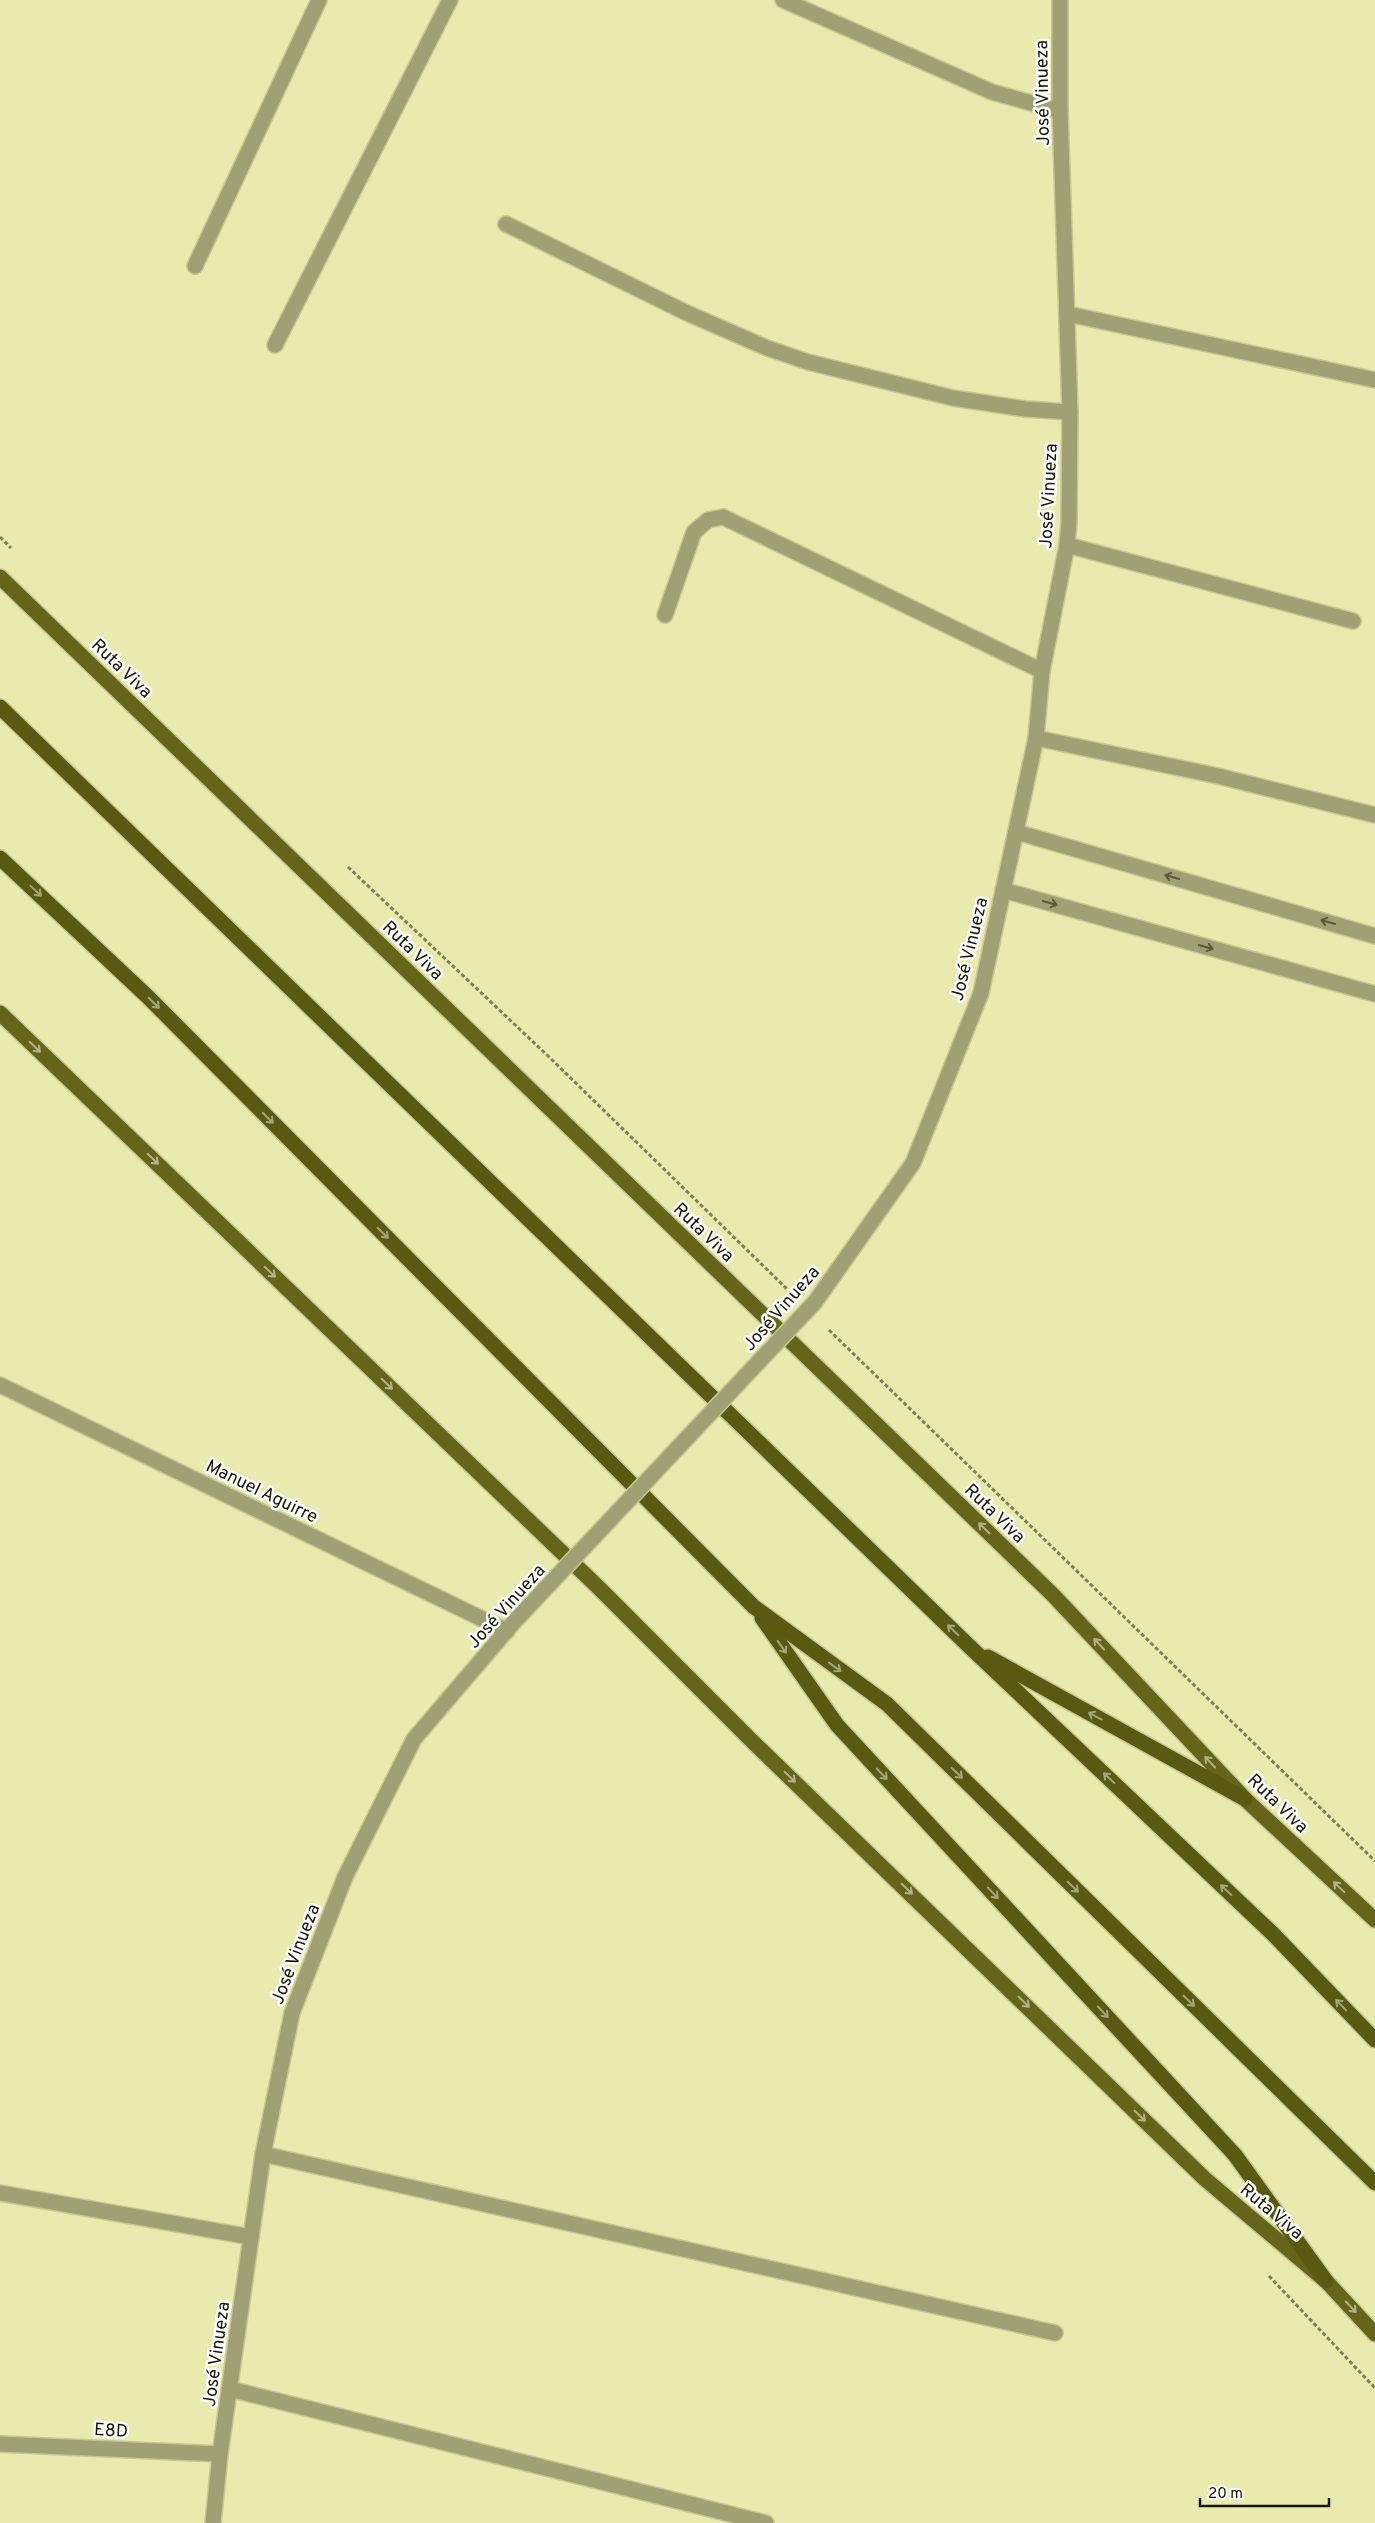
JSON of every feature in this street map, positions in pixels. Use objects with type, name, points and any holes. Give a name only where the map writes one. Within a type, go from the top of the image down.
[{"type":"highway","points":[[0,707],[970,1647],[1273,1934],[1375,2040]]},
{"type":"highway","points":[[0,858],[155,1004],[754,1607],[887,1704],[1375,2183]]},
{"type":"highway","points":[[754,1607],[837,1724],[1235,2155],[1326,2281]]},
{"type":"highway","points":[[970,1647],[1245,1799]]},
{"type":"main road","name":"Ruta Viva","points":[[0,577],[1045,1588],[1245,1799],[1375,1920]]},
{"type":"main road","name":"Ruta Viva","points":[[0,1013],[598,1587],[754,1743],[1205,2179],[1326,2281],[1375,2334]]},
{"type":"street","points":[[195,266],[318,0]]},
{"type":"street","points":[[275,345],[450,0]]},
{"type":"street","points":[[783,0],[992,92],[1060,111]]},
{"type":"street","name":"José Vinueza","points":[[213,2523],[220,2454],[262,2154],[292,2012],[345,1876],[414,1739],[510,1627],[815,1302],[913,1163],[981,993],[1036,738],[1042,671],[1067,545],[1069,522],[1070,412],[1060,111],[1060,0]]},
{"type":"street","points":[[506,224],[687,314],[767,348],[808,362],[953,398],[1025,409],[1070,412]]},
{"type":"street","points":[[1068,314],[1375,380]]},
{"type":"street","points":[[665,615],[694,532],[708,520],[723,517],[1042,671]]},
{"type":"street","points":[[1067,545],[1353,621]]},
{"type":"street","points":[[1036,738],[1218,776],[1375,815]]},
{"type":"street","points":[[1016,832],[1375,936]]},
{"type":"street","points":[[1003,890],[1375,994]]},
{"type":"street","name":"Manuel Aguirre","points":[[0,1385],[510,1627]]},
{"type":"street","points":[[262,2154],[1055,2333]]},
{"type":"street","points":[[0,2193],[251,2237]]},
{"type":"street","points":[[230,2388],[766,2523]]},
{"type":"street","name":"E8D","points":[[0,2444],[220,2454]]},
{"type":"path","points":[[0,537],[13,549]]},
{"type":"path","points":[[346,865],[547,1055],[790,1292]]},
{"type":"path","points":[[826,1327],[1375,1861]]}]
